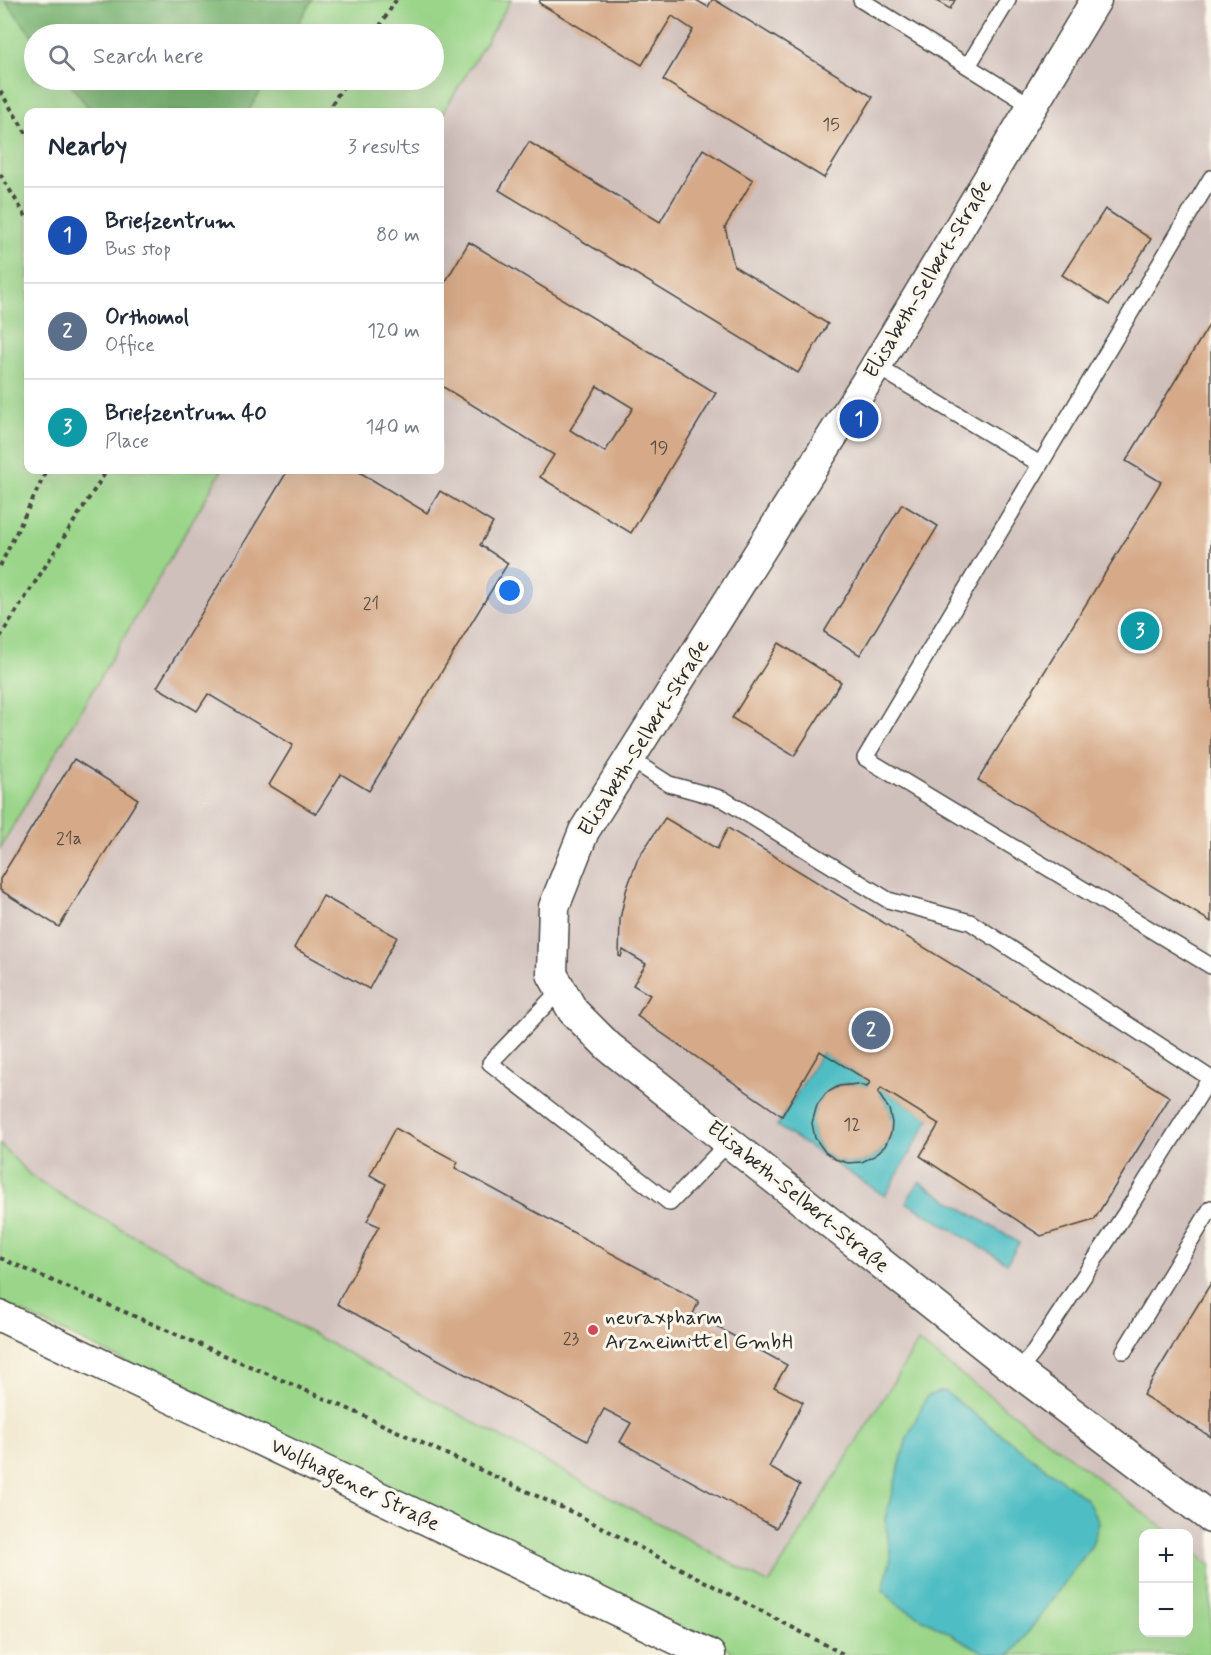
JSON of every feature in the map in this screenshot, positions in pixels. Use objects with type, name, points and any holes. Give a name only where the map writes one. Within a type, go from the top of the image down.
[{"type":"street","name":"Elisabeth-Selbert-Straße","points":[[1096,0],[876,366],[584,831],[554,907],[552,974],[573,1011],[609,1047],[1018,1372],[1211,1518]]},
{"type":"street","name":"Wolfhagener Straße","points":[[0,1316],[710,1655]]},
{"type":"lane","points":[[861,0],[1032,106]]},
{"type":"lane","points":[[968,66],[1008,0]]},
{"type":"lane","points":[[1211,178],[865,758],[1211,966]]},
{"type":"lane","points":[[876,366],[1040,464]]},
{"type":"lane","points":[[630,759],[669,784],[723,799],[888,900],[970,922],[1210,1079],[1126,1213],[1034,1352],[1018,1372]]},
{"type":"lane","points":[[561,989],[490,1063],[670,1203],[729,1142]]},
{"type":"lane","points":[[1124,1351],[1211,1208]]},
{"type":"path","points":[[381,24],[396,0]]},
{"type":"path","points":[[330,108],[341,90]]},
{"type":"path","points":[[0,91],[24,130]]},
{"type":"path","points":[[0,174],[24,213]]},
{"type":"path","points":[[0,566],[45,474]]},
{"type":"path","points":[[0,637],[104,474]]},
{"type":"path","points":[[0,1258],[341,1405],[578,1515],[845,1655]]},
{"type":"shaded area","points":[[511,0],[1211,0],[1211,1655],[899,1655],[72,1202],[30,1175],[0,1144],[0,848],[220,474],[444,474],[444,111]]},
{"type":"green space","points":[[0,0],[511,0],[444,111],[444,108],[24,108],[24,474],[220,474],[0,848]]},
{"type":"green space","points":[[5,0],[312,0],[298,24],[24,25]]},
{"type":"green space","points":[[75,90],[261,90],[250,108],[89,108]]},
{"type":"green space","points":[[0,1144],[30,1175],[72,1202],[769,1584],[918,1342],[1165,1529],[1139,1529],[1139,1637],[1193,1637],[1193,1551],[1211,1565],[1211,1655],[1008,1655],[1015,1650],[1092,1545],[1099,1522],[1086,1499],[944,1391],[927,1396],[907,1438],[885,1519],[891,1558],[883,1590],[898,1605],[985,1653],[998,1655],[739,1655],[0,1302]]},
{"type":"water","points":[[822,1052],[870,1082],[867,1087],[848,1084],[833,1089],[821,1099],[815,1113],[813,1129],[818,1144],[829,1156],[847,1163],[856,1163],[869,1159],[881,1151],[890,1137],[892,1122],[887,1106],[878,1093],[881,1088],[930,1118],[885,1196],[777,1126]]},
{"type":"water","points":[[919,1182],[1019,1243],[1007,1263],[906,1202]]},
{"type":"water","points":[[944,1391],[1086,1499],[1099,1522],[1092,1545],[1015,1650],[1008,1655],[985,1653],[898,1605],[883,1590],[891,1558],[885,1519],[907,1438],[927,1396]]},
{"type":"building","points":[[540,0],[696,0],[708,7],[712,0],[715,0],[873,97],[824,178],[663,80],[693,30],[672,16],[642,65],[539,3]]},
{"type":"building","points":[[935,0],[955,0],[950,9]]},
{"type":"building","points":[[529,142],[660,222],[703,149],[753,180],[725,227],[734,266],[828,324],[798,373],[499,190]]},
{"type":"building","points":[[1105,209],[1151,239],[1109,305],[1062,275]]},
{"type":"building","points":[[469,242],[716,393],[631,533],[540,477],[554,455],[444,387],[444,284]],"holes":[[[597,386],[633,408],[605,452],[570,430]]]},
{"type":"building","points":[[1211,322],[1211,922],[978,780],[1161,482],[1126,461]]},
{"type":"building","points":[[286,474],[363,474],[427,513],[440,491],[493,523],[480,545],[508,563],[369,791],[341,774],[316,814],[269,785],[293,745],[208,694],[197,711],[157,687]]},
{"type":"building","points":[[902,504],[938,526],[860,655],[824,632]]},
{"type":"building","points":[[779,643],[841,682],[794,756],[732,718]]},
{"type":"building","points":[[74,759],[138,799],[59,927],[0,890],[0,879]]},
{"type":"building","points":[[665,818],[717,849],[728,828],[1170,1097],[1094,1220],[1041,1236],[920,1156],[939,1124],[881,1088],[878,1093],[889,1109],[892,1123],[891,1133],[885,1146],[874,1156],[862,1162],[848,1163],[835,1159],[825,1152],[815,1138],[812,1123],[817,1105],[826,1093],[839,1086],[858,1084],[867,1087],[870,1082],[820,1051],[782,1116],[637,1016],[650,995],[633,985],[646,964],[623,950],[621,957],[619,956],[620,919],[626,891],[638,858]]},
{"type":"building","points":[[323,896],[397,937],[369,989],[294,948]]},
{"type":"building","points":[[395,1128],[458,1162],[455,1168],[699,1301],[693,1314],[787,1365],[774,1387],[803,1402],[769,1467],[800,1485],[776,1528],[620,1442],[631,1423],[604,1409],[587,1441],[337,1304],[379,1226],[367,1221],[386,1184],[370,1175]]},
{"type":"building","points":[[1211,1283],[1211,1437],[1143,1395]]},
{"type":"place","name":"Briefzentrum","points":[[859,419]]},
{"type":"place","name":"Briefzentrum 40","points":[[1140,631]]},
{"type":"place","name":"Orthomol","points":[[871,1030]]},
{"type":"place","name":"neuraxpharm Arzneimittel GmbH","points":[[593,1330]]}]
